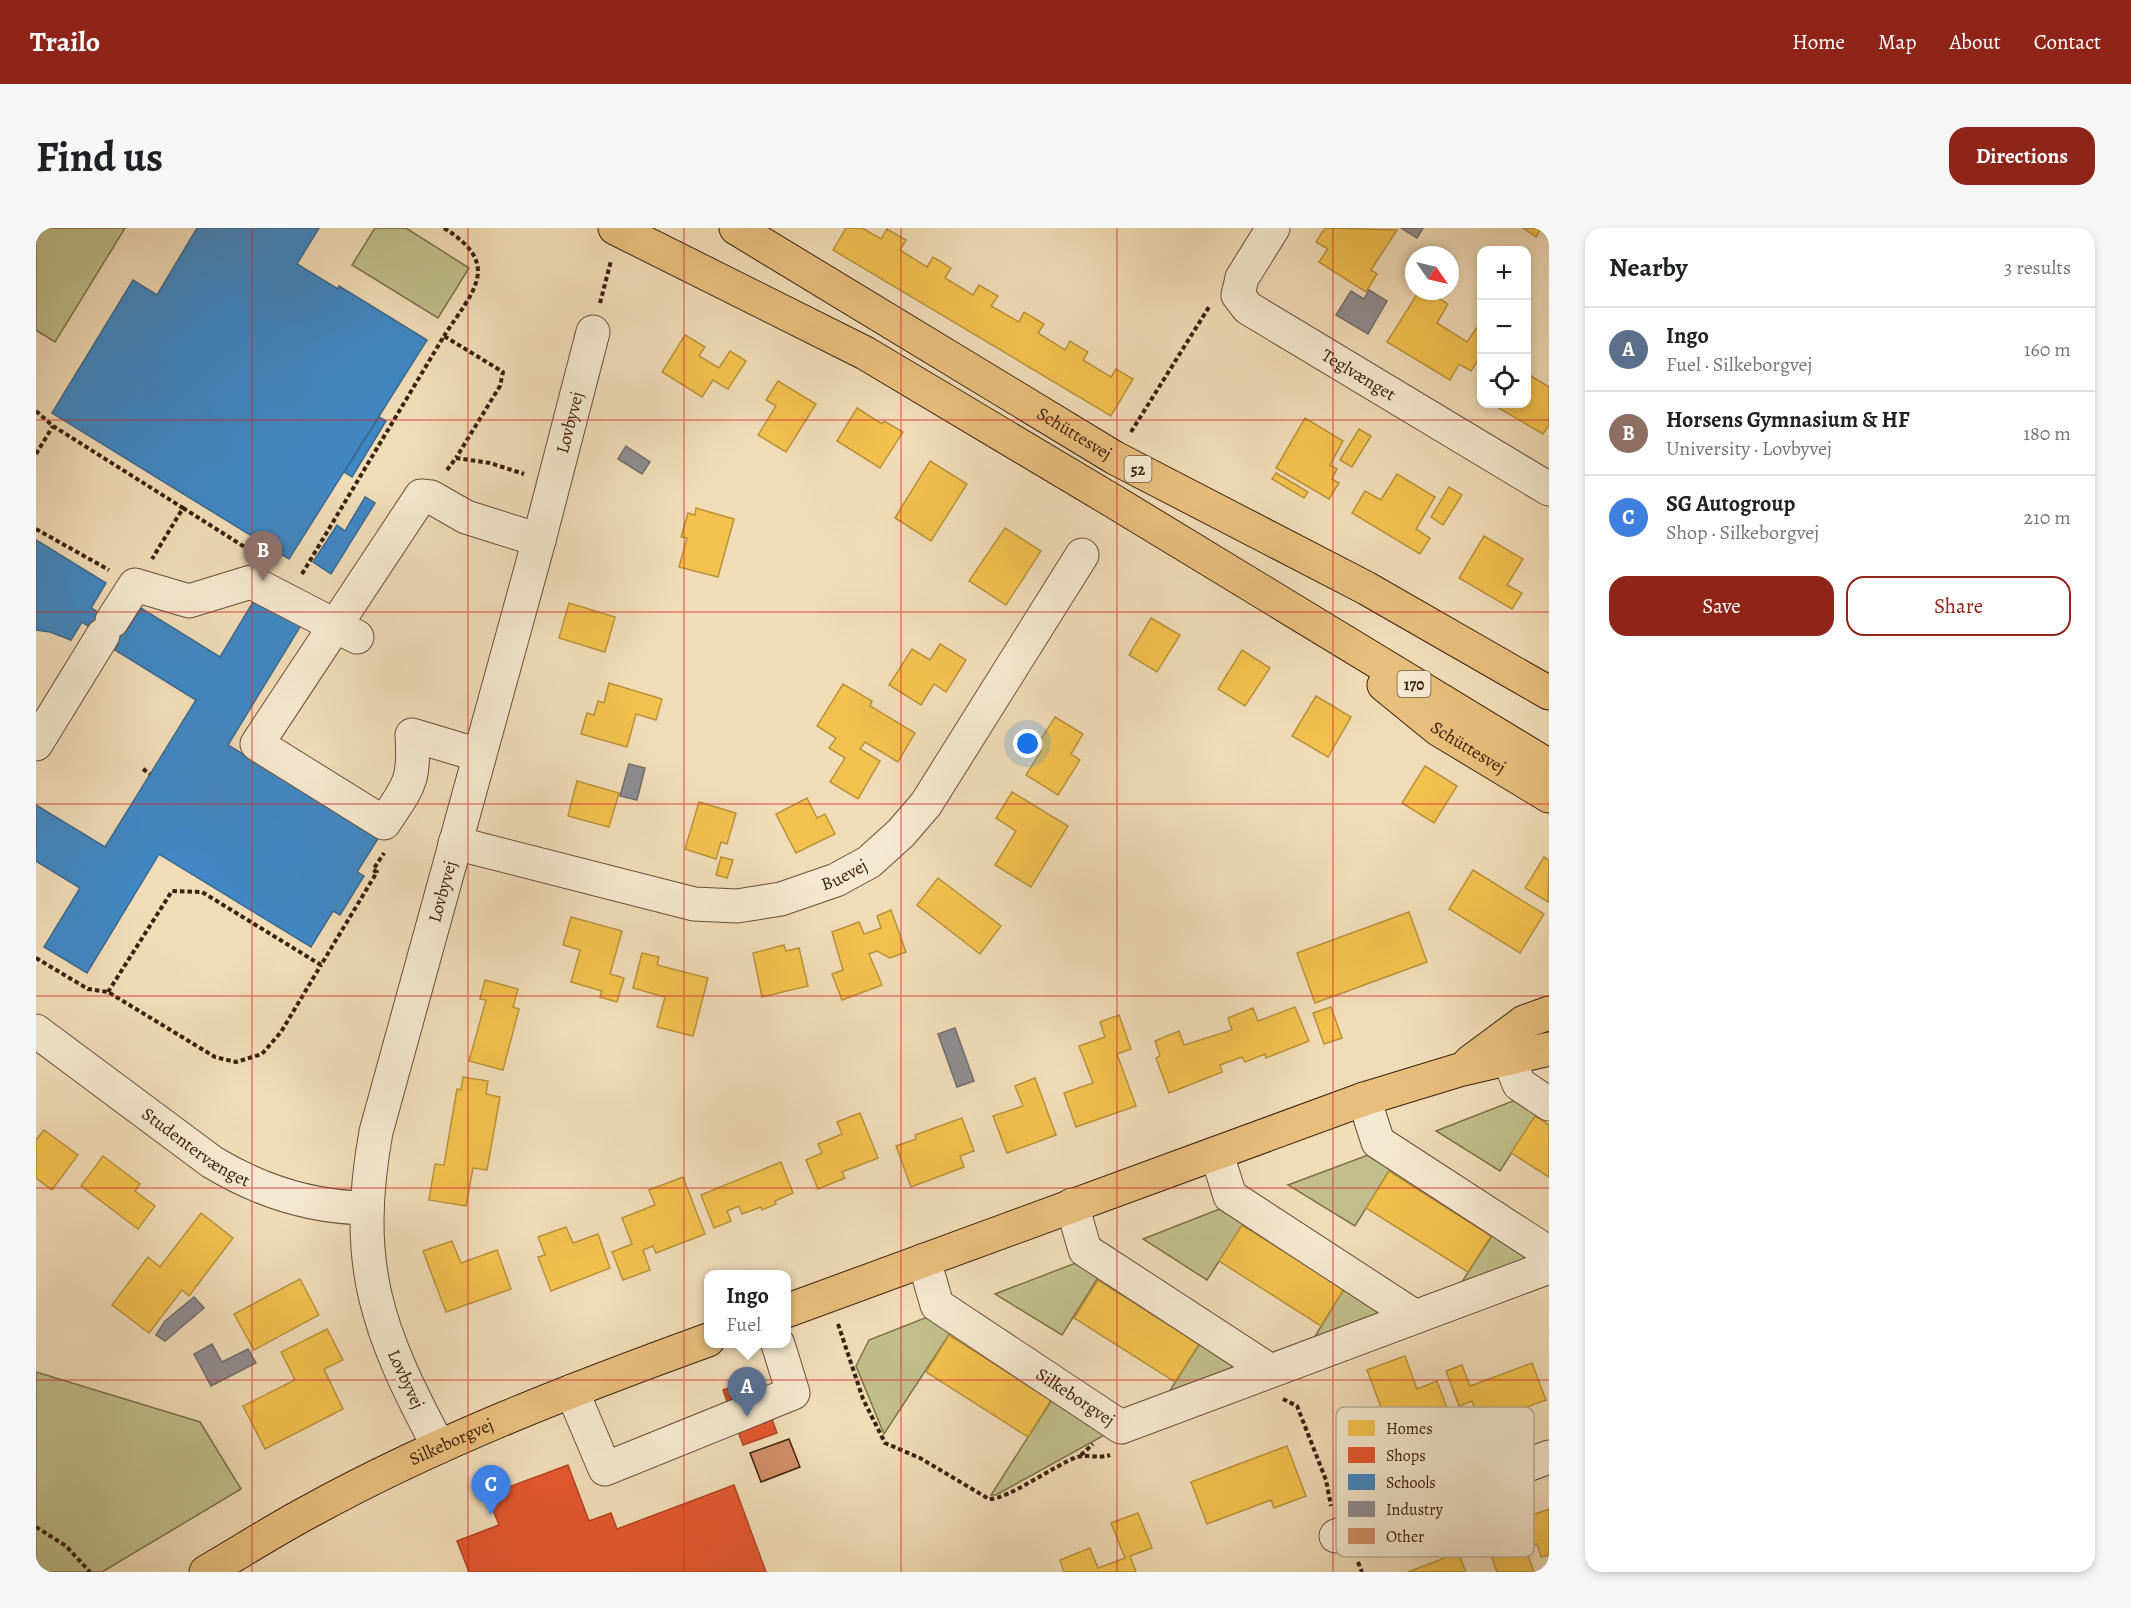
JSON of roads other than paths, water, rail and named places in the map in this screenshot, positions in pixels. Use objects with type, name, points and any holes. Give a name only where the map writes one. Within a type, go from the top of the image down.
[{"type":"main road","name":"Schüttesvej","points":[[736,228],[1115,458],[1366,588],[1549,693]]},
{"type":"main road","name":"Schüttesvej","points":[[618,229],[865,353],[1549,766]]},
{"type":"main road","name":"Schüttesvej","points":[[1280,602],[1438,729],[1549,796]]},
{"type":"main road","points":[[1459,1070],[1524,1022],[1549,1013]]},
{"type":"main road","points":[[791,1309],[1072,1205],[1217,1155],[1364,1099],[1459,1070],[1549,1049]]},
{"type":"main road","name":"Silkeborgvej","points":[[206,1572],[312,1510],[440,1447],[572,1391],[704,1342]]},
{"type":"street","name":"Teglvænget","points":[[1273,228],[1242,278],[1238,295],[1248,308],[1549,489]]},
{"type":"street","name":"Lovbyvej","points":[[440,1447],[398,1368],[376,1307],[368,1262],[365,1209],[376,1132],[539,540],[593,332]]},
{"type":"street","points":[[479,755],[412,735],[414,761],[411,781],[384,823],[257,744],[346,631],[421,496],[428,497],[466,517],[539,540]]},
{"type":"street","name":"Buevej","points":[[455,843],[694,904],[737,906],[781,899],[836,880],[877,855],[901,833],[926,804],[1082,555]]},
{"type":"street","points":[[36,744],[135,585],[189,601],[251,582],[346,631]]},
{"type":"street","name":"Studentervænget","points":[[40,1042],[234,1175],[292,1199],[317,1206],[365,1209]]},
{"type":"street","points":[[1509,1059],[1519,1084],[1549,1104]]},
{"type":"street","points":[[1364,1099],[1378,1142],[1549,1252]]},
{"type":"street","points":[[1217,1155],[1230,1196],[1414,1316]]},
{"type":"street","points":[[1072,1205],[1086,1250],[1269,1370]]},
{"type":"street","name":"Silkeborgvej","points":[[924,1260],[937,1305],[1121,1426],[1549,1267]]},
{"type":"street","points":[[572,1391],[605,1470],[793,1393],[779,1348]]},
{"type":"street","points":[[1534,1463],[1549,1457]]},
{"type":"place","name":"Horsens Gymnasium & HF","points":[[263,581]]},
{"type":"place","name":"Ingo","points":[[747,1417]]},
{"type":"place","name":"SG Autogroup","points":[[491,1515]]}]
